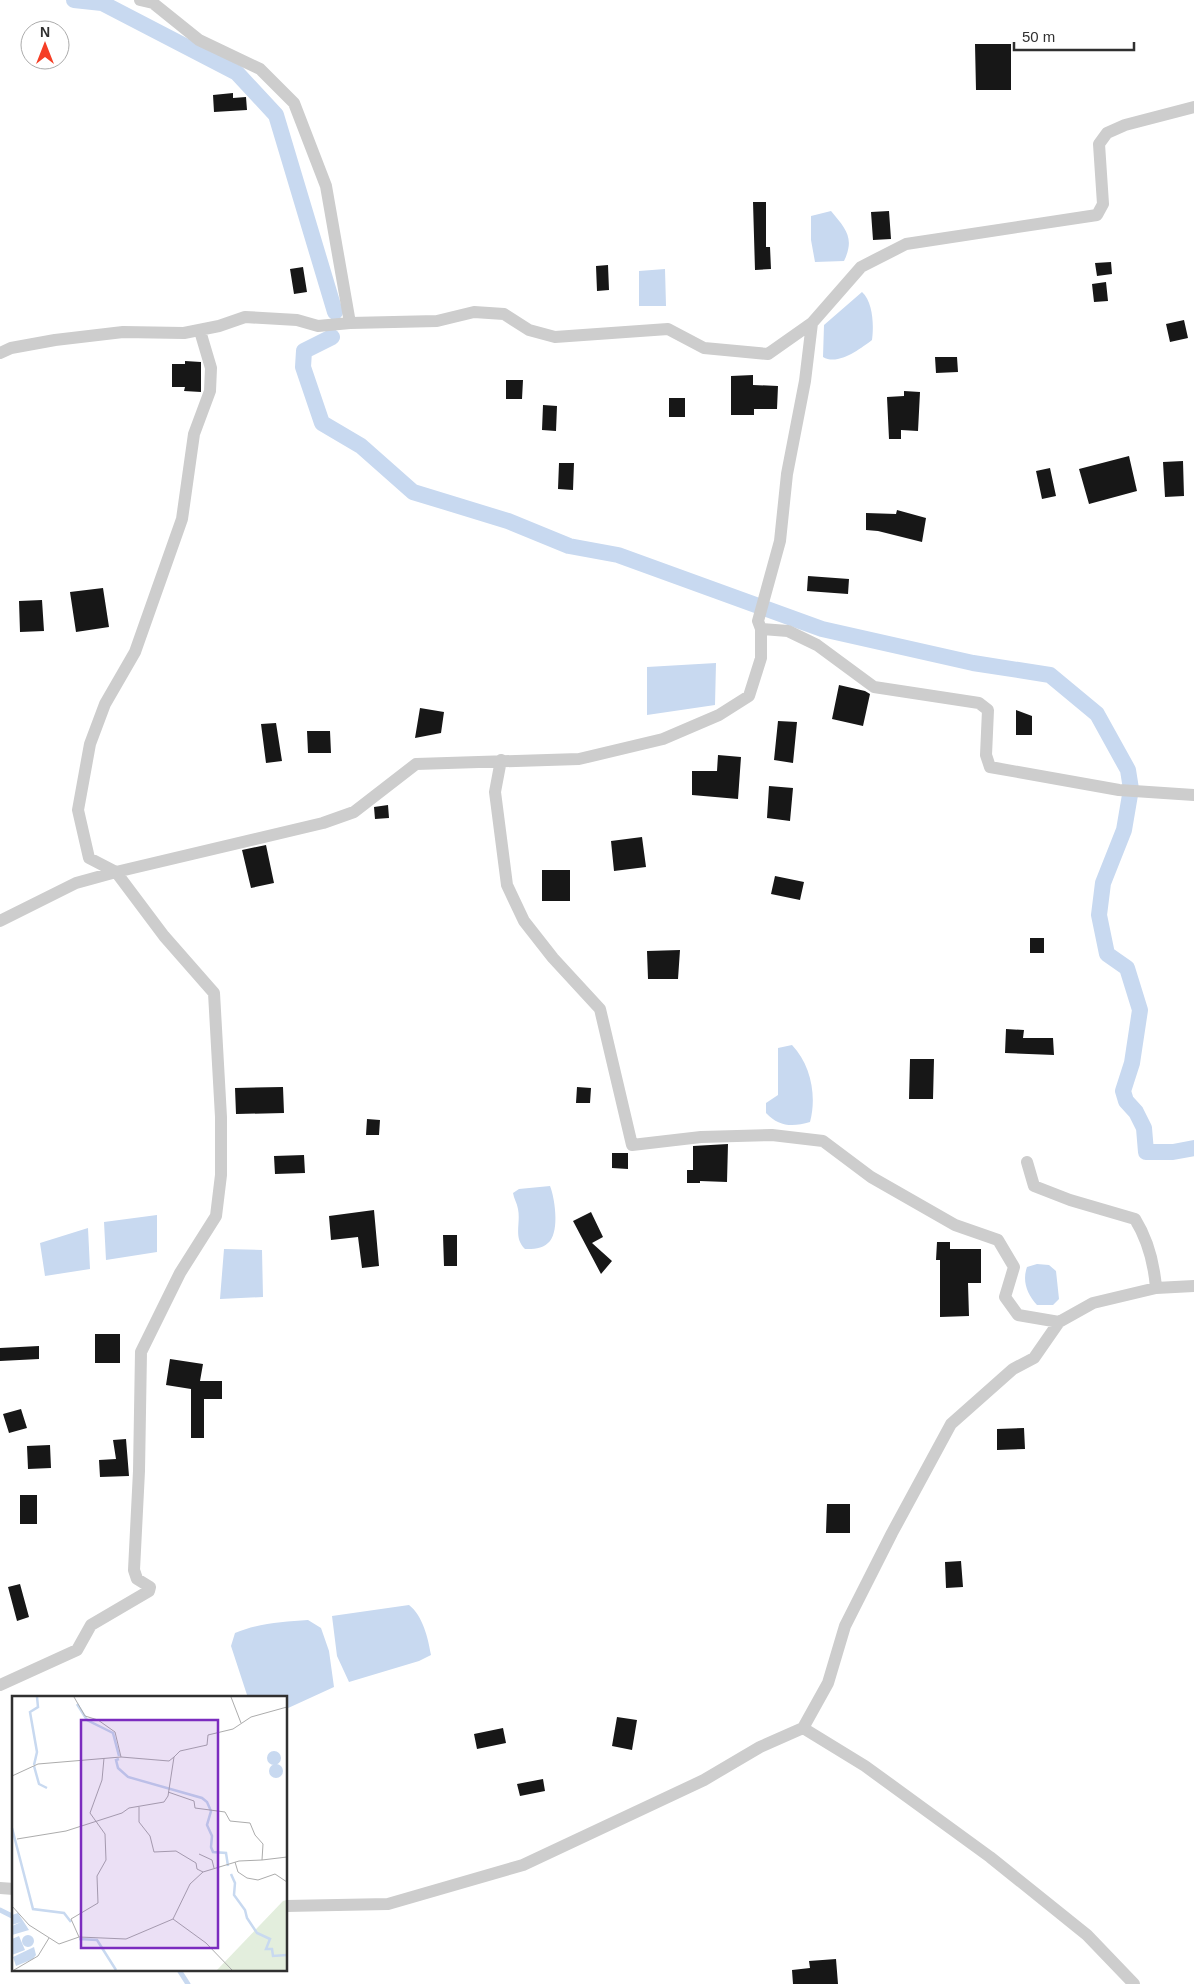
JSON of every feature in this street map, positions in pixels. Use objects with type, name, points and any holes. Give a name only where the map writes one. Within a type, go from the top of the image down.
[{"type":"street","points":[[140,0],[153,3],[199,40],[260,69],[294,103],[326,186],[350,323]]},
{"type":"street","points":[[0,353],[11,348],[55,340],[124,332],[160,334],[200,331],[244,317],[297,320],[318,326],[437,320],[474,312],[504,314],[529,330],[555,338],[668,329],[704,348],[768,354],[812,323],[861,267],[906,244],[1097,215],[1103,204],[1099,144],[1106,133],[1125,125],[1194,106]]},
{"type":"street","points":[[0,921],[76,883],[220,848],[354,812],[416,764],[579,759],[663,739],[719,716],[749,696],[761,658],[761,629],[758,621],[780,541],[787,474],[805,381],[812,323]]},
{"type":"street","points":[[0,1685],[77,1650],[91,1625],[149,1591],[150,1587],[138,1580],[134,1570],[139,1471],[141,1352],[180,1273],[216,1216],[221,1175],[221,1117],[214,993],[164,936],[116,872],[89,858],[78,810],[90,744],[105,704],[135,652],[182,520],[194,434],[210,391],[211,368],[200,331]]},
{"type":"street","points":[[761,629],[788,631],[817,645],[874,688],[980,702],[988,710],[986,755],[990,766],[1119,790],[1194,795]]},
{"type":"street","points":[[501,760],[495,792],[507,885],[524,921],[553,958],[600,1009],[632,1145],[700,1137],[772,1135],[823,1141],[871,1177],[955,1225],[998,1240],[1014,1266],[1004,1298],[1018,1316],[1059,1322]]},
{"type":"street","points":[[1026,1162],[1034,1186],[1070,1200],[1135,1219],[1144,1234],[1155,1270],[1156,1288]]},
{"type":"street","points":[[288,1906],[388,1904],[523,1865],[704,1780],[760,1747],[804,1728],[828,1683],[845,1626],[892,1533],[951,1424],[1013,1369],[1034,1358],[1059,1322],[1093,1303],[1156,1288],[1194,1286]]},
{"type":"street","points":[[804,1728],[865,1766],[990,1858],[1086,1935],[1134,1984]]},
{"type":"water","points":[[831,211],[847,234],[849,246],[847,253],[844,261],[815,262],[811,240],[811,216]]},
{"type":"water","points":[[665,269],[666,306],[639,306],[639,271]]},
{"type":"water","points":[[862,292],[866,296],[871,308],[873,321],[872,340],[855,352],[842,358],[829,359],[823,357],[824,325]]},
{"type":"water","points":[[716,663],[715,705],[647,715],[647,667]]},
{"type":"water","points":[[792,1045],[799,1053],[808,1071],[813,1102],[810,1122],[786,1125],[771,1118],[766,1113],[766,1103],[778,1095],[778,1048]]},
{"type":"water","points":[[550,1186],[555,1215],[552,1238],[543,1246],[525,1249],[519,1240],[519,1215],[513,1193],[519,1189]]},
{"type":"water","points":[[157,1215],[157,1252],[106,1260],[104,1222]]},
{"type":"water","points":[[88,1228],[90,1269],[45,1276],[40,1243]]},
{"type":"water","points":[[224,1249],[262,1250],[263,1297],[220,1299]]},
{"type":"water","points":[[1037,1264],[1049,1265],[1056,1271],[1059,1299],[1053,1305],[1037,1305],[1028,1292],[1025,1282],[1027,1267]]},
{"type":"water","points":[[409,1605],[421,1621],[431,1655],[419,1661],[349,1682],[337,1656],[332,1616]]},
{"type":"water","points":[[308,1620],[321,1628],[329,1651],[334,1687],[288,1708],[288,1696],[247,1696],[231,1646],[235,1633],[280,1622]]},
{"type":"building","points":[[975,44],[1011,44],[1011,90],[976,90]]},
{"type":"building","points":[[233,93],[233,98],[246,97],[247,110],[214,112],[213,95]]},
{"type":"building","points":[[753,202],[766,202],[766,247],[770,247],[771,269],[755,270]]},
{"type":"building","points":[[889,211],[891,239],[873,240],[871,212]]},
{"type":"building","points":[[1111,262],[1112,274],[1097,276],[1095,263]]},
{"type":"building","points":[[608,265],[609,290],[597,291],[596,266]]},
{"type":"building","points":[[303,267],[307,292],[294,294],[290,269]]},
{"type":"building","points":[[1106,282],[1108,301],[1094,302],[1092,284]]},
{"type":"building","points":[[1184,320],[1188,338],[1170,342],[1166,324]]},
{"type":"building","points":[[935,357],[957,357],[958,372],[936,373]]},
{"type":"building","points":[[185,361],[201,362],[201,392],[184,391],[185,387],[172,387],[172,364],[185,364]]},
{"type":"building","points":[[753,375],[753,385],[778,386],[777,409],[754,409],[754,415],[731,415],[731,376]]},
{"type":"building","points":[[506,380],[523,380],[522,399],[506,399]]},
{"type":"building","points":[[904,391],[920,392],[918,431],[901,430],[901,439],[889,439],[887,397],[904,396]]},
{"type":"building","points":[[669,398],[685,398],[685,417],[669,417]]},
{"type":"building","points":[[543,405],[557,406],[556,431],[542,430]]},
{"type":"building","points":[[1129,456],[1137,491],[1089,504],[1079,469]]},
{"type":"building","points":[[1183,461],[1184,496],[1165,497],[1163,462]]},
{"type":"building","points":[[559,463],[574,463],[573,490],[558,489]]},
{"type":"building","points":[[1050,468],[1056,496],[1042,499],[1036,471]]},
{"type":"building","points":[[897,510],[926,518],[922,542],[878,531],[866,530],[866,513],[896,514]]},
{"type":"building","points":[[808,576],[849,579],[848,594],[807,591]]},
{"type":"building","points":[[103,588],[109,627],[76,632],[70,592]]},
{"type":"building","points":[[42,600],[44,631],[20,632],[19,601]]},
{"type":"building","points":[[839,685],[870,694],[863,726],[832,719]]},
{"type":"building","points":[[420,708],[444,712],[441,733],[415,738]]},
{"type":"building","points":[[1016,710],[1032,716],[1032,735],[1016,735]]},
{"type":"building","points":[[778,721],[797,722],[793,763],[774,760]]},
{"type":"building","points":[[276,723],[282,761],[266,763],[261,724]]},
{"type":"building","points":[[307,731],[330,731],[331,753],[308,753]]},
{"type":"building","points":[[718,755],[741,757],[738,799],[692,795],[692,771],[717,771]]},
{"type":"building","points":[[769,786],[793,788],[790,821],[767,818]]},
{"type":"building","points":[[388,805],[389,818],[375,819],[374,807]]},
{"type":"building","points":[[642,837],[646,867],[614,871],[611,841]]},
{"type":"building","points":[[266,845],[274,883],[251,888],[242,850]]},
{"type":"building","points":[[542,870],[570,870],[570,901],[542,901]]},
{"type":"building","points":[[775,876],[804,882],[800,900],[771,894]]},
{"type":"building","points":[[1030,938],[1044,938],[1044,953],[1030,953]]},
{"type":"building","points":[[680,950],[678,979],[648,979],[647,951]]},
{"type":"building","points":[[1006,1029],[1024,1030],[1023,1038],[1053,1038],[1054,1055],[1005,1053]]},
{"type":"building","points":[[910,1059],[934,1059],[933,1099],[909,1099]]},
{"type":"building","points":[[283,1087],[284,1113],[236,1114],[235,1088]]},
{"type":"building","points":[[577,1087],[591,1088],[590,1103],[576,1103]]},
{"type":"building","points":[[367,1119],[380,1120],[379,1135],[366,1135]]},
{"type":"building","points":[[728,1144],[727,1182],[700,1181],[700,1183],[687,1183],[687,1170],[693,1170],[693,1146]]},
{"type":"building","points":[[612,1153],[628,1153],[628,1169],[612,1168]]},
{"type":"building","points":[[304,1155],[305,1173],[275,1174],[274,1156]]},
{"type":"building","points":[[374,1210],[379,1266],[362,1268],[358,1237],[331,1240],[329,1216]]},
{"type":"building","points":[[591,1212],[603,1237],[592,1243],[612,1261],[601,1274],[573,1221]]},
{"type":"building","points":[[443,1235],[457,1235],[457,1266],[444,1266]]},
{"type":"building","points":[[937,1242],[950,1242],[950,1249],[981,1249],[981,1283],[968,1283],[969,1316],[940,1317],[940,1260],[936,1260]]},
{"type":"building","points":[[95,1334],[120,1334],[120,1363],[95,1363]]},
{"type":"building","points":[[39,1346],[39,1359],[0,1361],[0,1348]]},
{"type":"building","points":[[170,1359],[203,1364],[200,1381],[222,1381],[222,1399],[204,1399],[204,1438],[191,1438],[191,1389],[166,1385]]},
{"type":"building","points":[[21,1409],[27,1428],[9,1433],[3,1414]]},
{"type":"building","points":[[1024,1428],[1025,1449],[997,1450],[997,1429]]},
{"type":"building","points":[[126,1439],[129,1476],[100,1477],[99,1460],[116,1459],[113,1440]]},
{"type":"building","points":[[50,1445],[51,1468],[28,1469],[27,1446]]},
{"type":"building","points":[[20,1495],[37,1495],[37,1524],[20,1524]]},
{"type":"building","points":[[827,1504],[850,1504],[850,1533],[826,1533]]},
{"type":"building","points":[[961,1561],[963,1587],[946,1588],[945,1562]]},
{"type":"building","points":[[20,1584],[29,1617],[17,1621],[8,1587]]},
{"type":"building","points":[[617,1717],[637,1720],[632,1750],[612,1746]]},
{"type":"building","points":[[503,1728],[506,1743],[477,1749],[474,1734]]},
{"type":"building","points":[[543,1779],[545,1791],[520,1796],[517,1784]]},
{"type":"building","points":[[836,1959],[838,1984],[793,1984],[792,1970],[810,1968],[809,1961]]},
{"type":"waterway","points":[[74,0],[102,3],[237,73],[276,115],[335,312]]},
{"type":"waterway","points":[[332,337],[304,351],[303,367],[322,423],[361,446],[413,492],[508,521],[569,546],[618,555],[822,629],[973,663],[1050,675],[1097,714],[1128,770],[1131,789],[1124,830],[1103,883],[1099,915],[1107,954],[1127,968],[1140,1010],[1132,1063],[1123,1091],[1126,1101],[1136,1112],[1144,1128],[1146,1152],[1173,1152],[1194,1148]]},
{"type":"waterway","points":[[0,1910],[12,1916]]},
{"type":"waterway","points":[[180,1972],[188,1984]]}]
